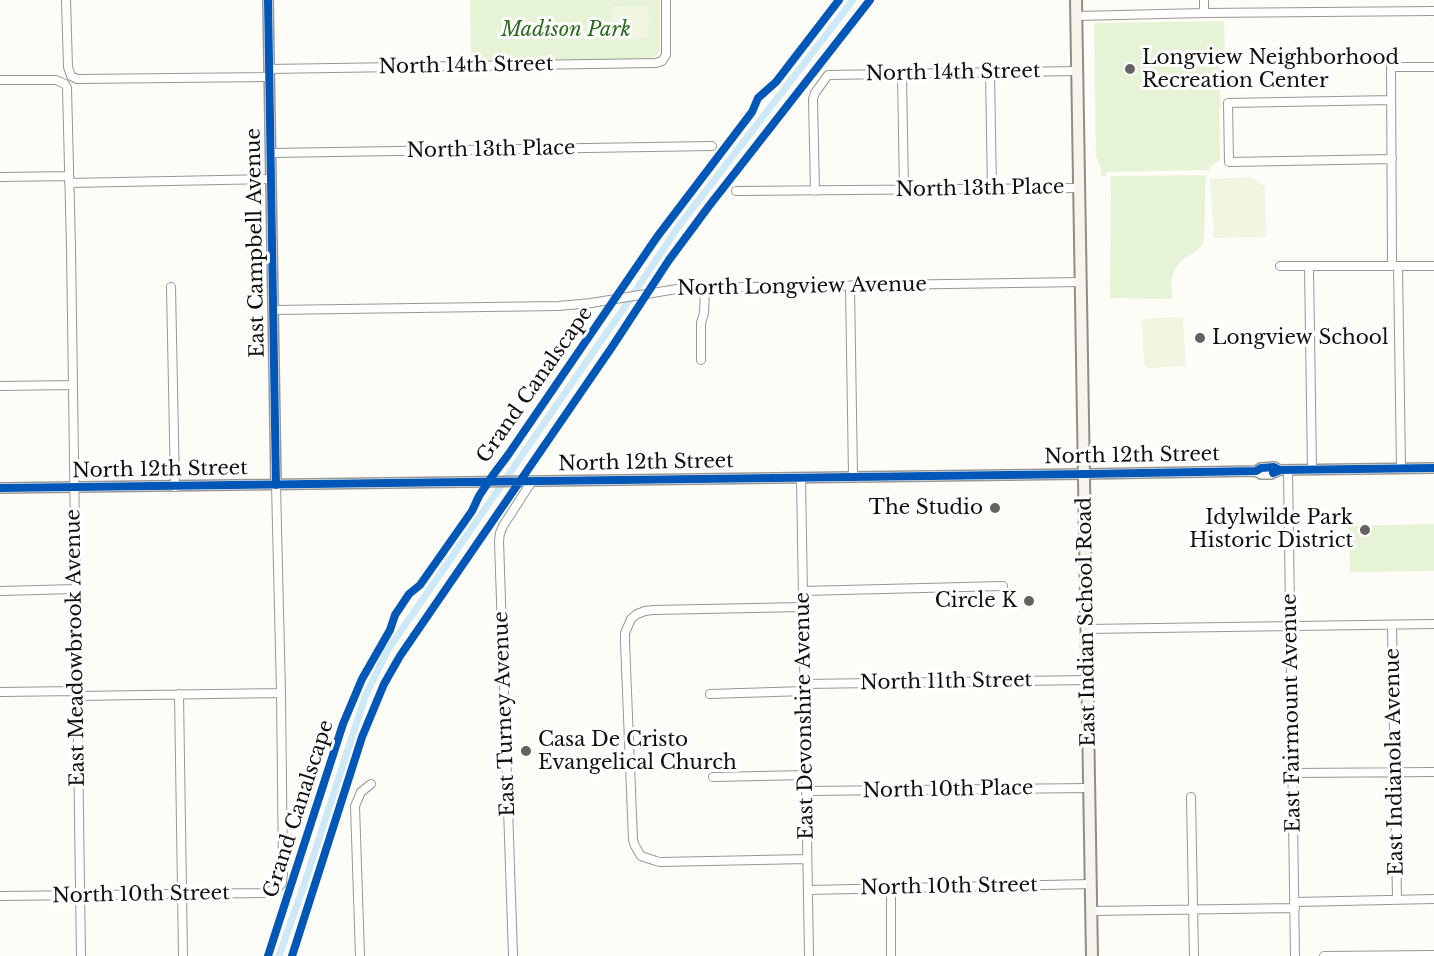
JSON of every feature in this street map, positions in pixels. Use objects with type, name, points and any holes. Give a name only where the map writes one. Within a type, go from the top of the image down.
[{"type":"main road","name":"East Indian School Road","points":[[1076,0],[1092,956]]},
{"type":"street","name":"North 14th Street","points":[[66,0],[68,67],[71,76],[77,79],[656,63],[662,61],[666,55],[666,0]]},
{"type":"street","name":"East Campbell Avenue","points":[[268,0],[281,693],[283,879],[280,887]]},
{"type":"street","points":[[1203,0],[1204,13]]},
{"type":"street","points":[[1077,16],[1434,11]]},
{"type":"street","points":[[1401,469],[1391,67],[1434,67]]},
{"type":"street","name":"North 14th Street","points":[[815,191],[813,99],[828,75],[1077,71]]},
{"type":"street","points":[[990,73],[992,189]]},
{"type":"street","points":[[902,75],[904,190]]},
{"type":"street","name":"East Meadowbrook Avenue","points":[[0,80],[56,80],[65,84],[67,88],[81,956]]},
{"type":"street","points":[[1391,100],[1228,103],[1229,162],[1392,159]]},
{"type":"street","name":"North 13th Place","points":[[271,153],[712,146]]},
{"type":"street","points":[[0,177],[271,179]]},
{"type":"street","name":"North 13th Place","points":[[736,191],[1079,188]]},
{"type":"street","points":[[1280,266],[1434,266]]},
{"type":"street","points":[[1309,266],[1312,470]]},
{"type":"street","name":"North Longview Avenue","points":[[273,310],[558,306],[621,299],[684,288],[1081,282]]},
{"type":"street","points":[[850,285],[853,476]]},
{"type":"street","points":[[171,287],[175,487]]},
{"type":"street","points":[[701,360],[701,323],[704,313],[705,288]]},
{"type":"street","points":[[0,386],[72,385]]},
{"type":"street","name":"North 12th Street","points":[[0,488],[1256,471],[1261,474],[1271,474],[1284,470],[1434,468]]},
{"type":"street","name":"East Fairmount Avenue","points":[[1284,470],[1290,626],[1295,956]]},
{"type":"street","name":"East Devonshire Avenue","points":[[801,477],[809,956]]},
{"type":"street","name":"East Turney Avenue","points":[[513,956],[499,541],[503,526],[532,481]]},
{"type":"street","points":[[803,591],[1003,586]]},
{"type":"street","points":[[0,591],[75,589]]},
{"type":"street","points":[[803,608],[653,610],[637,614],[631,619],[624,642],[633,840],[640,856],[656,861],[807,859]]},
{"type":"street","points":[[1087,629],[1434,624]]},
{"type":"street","name":"East Indianola Avenue","points":[[1392,625],[1397,899]]},
{"type":"street","name":"North 11th Street","points":[[710,694],[805,688],[1088,680]]},
{"type":"street","points":[[0,692],[281,693]]},
{"type":"street","points":[[179,694],[183,956]]},
{"type":"street","points":[[1293,773],[1434,771]]},
{"type":"street","points":[[713,777],[806,775]]},
{"type":"street","points":[[360,956],[355,806],[361,792],[371,784]]},
{"type":"street","name":"North 10th Place","points":[[807,791],[1089,788]]},
{"type":"street","points":[[1191,797],[1194,956]]},
{"type":"street","name":"North 10th Street","points":[[808,890],[1091,884]]},
{"type":"street","name":"North 10th Street","points":[[0,896],[268,893],[280,887]]},
{"type":"street","points":[[891,889],[891,956]]},
{"type":"street","points":[[1091,911],[1193,910],[1434,899]]},
{"type":"street","points":[[1324,956],[1434,955]]},
{"type":"green space","name":"Madison Park","points":[[470,0],[660,0],[660,51],[650,59],[471,61]]},
{"type":"green space","points":[[648,6],[649,38],[613,40],[612,7]]},
{"type":"green space","points":[[1224,21],[1225,64],[1219,65],[1220,102],[1222,102],[1219,109],[1220,160],[1209,170],[1107,172],[1105,176],[1101,176],[1096,156],[1094,24]]},
{"type":"green space","points":[[1206,175],[1204,241],[1200,248],[1180,262],[1174,270],[1171,283],[1173,299],[1110,298],[1111,176]]},
{"type":"green space","points":[[1251,177],[1265,186],[1266,237],[1214,238],[1210,179]]},
{"type":"green space","points":[[1183,317],[1186,366],[1147,368],[1144,364],[1142,319]]},
{"type":"green space","points":[[1434,524],[1434,571],[1350,572],[1349,526]]},
{"type":"waterway","points":[[279,956],[365,697],[387,651],[678,227],[853,0]]},
{"type":"cycle path","points":[[268,0],[276,485]]},
{"type":"cycle path","name":"Grand Canalscape","points":[[268,956],[343,724],[362,679],[390,630],[395,615],[409,594],[420,585],[472,511],[493,475],[657,237],[752,112],[758,98],[776,82],[839,0]]},
{"type":"cycle path","points":[[292,956],[362,737],[384,684],[400,656],[669,260],[870,0]]},
{"type":"cycle path","points":[[0,488],[1085,474],[1256,471],[1261,468],[1274,467],[1280,470]]},
{"type":"cycle path","points":[[1273,473],[1280,470],[1434,468]]},
{"type":"place","name":"Longview Neighborhood Recreation Center","points":[[1130,69]]},
{"type":"place","name":"Longview School","points":[[1200,338]]},
{"type":"place","name":"The Studio","points":[[995,508]]},
{"type":"place","name":"Idylwilde Park Historic District","points":[[1365,530]]},
{"type":"place","name":"Circle K","points":[[1029,601]]},
{"type":"place","name":"Casa De Cristo Evangelical Church","points":[[526,751]]}]
